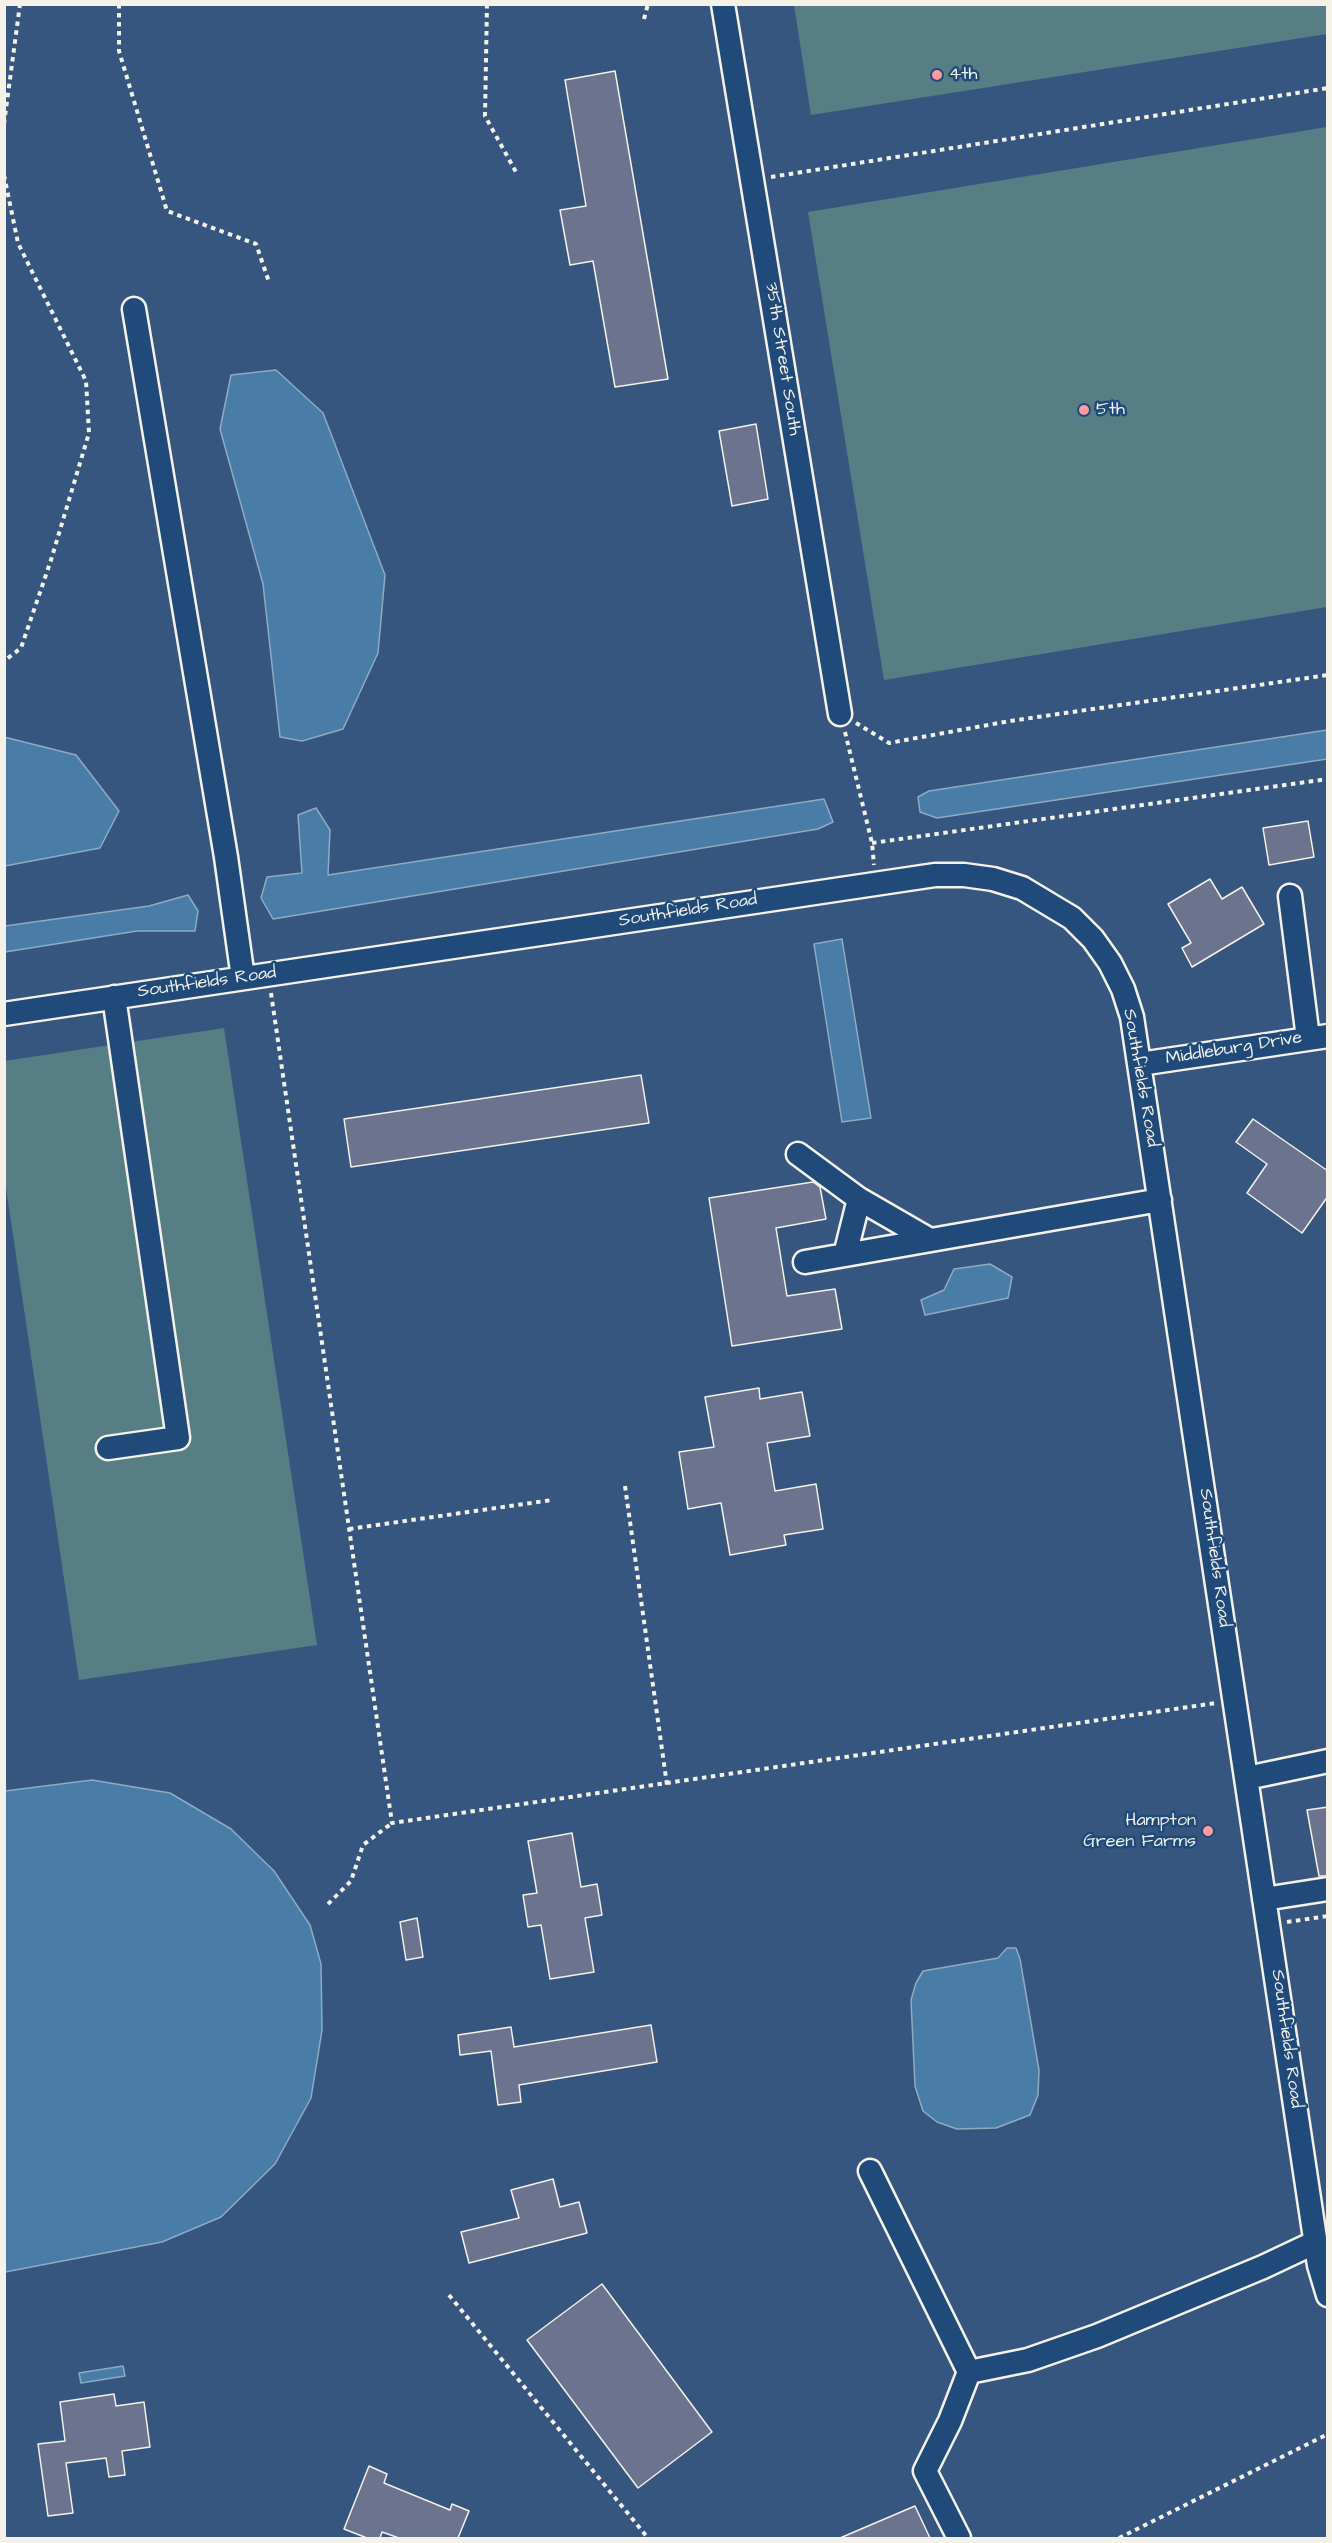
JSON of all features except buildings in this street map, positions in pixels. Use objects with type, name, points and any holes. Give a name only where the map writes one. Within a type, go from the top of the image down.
[{"type":"street","name":"35th Street South","points":[[723,4],[840,714]]},
{"type":"street","points":[[134,309],[226,857],[243,978]]},
{"type":"street","name":"Southfields Road","points":[[4,1014],[935,875],[964,875],[1003,882],[1047,901],[1072,918],[1093,939],[1110,963],[1123,989],[1132,1017],[1316,2242],[1328,2295]]},
{"type":"street","points":[[1290,896],[1318,1037]]},
{"type":"street","points":[[108,1448],[178,1438],[114,997]]},
{"type":"street","name":"Middleburg Drive","points":[[1140,1064],[1318,1037]]},
{"type":"street","points":[[798,1154],[859,1199],[930,1240]]},
{"type":"street","points":[[845,1255],[859,1199]]},
{"type":"street","points":[[805,1262],[1160,1200]]},
{"type":"street","points":[[1246,1778],[1328,1761]]},
{"type":"street","points":[[1264,1899],[1328,1888]]},
{"type":"street","points":[[870,2171],[969,2372],[950,2421],[925,2471],[959,2538]]},
{"type":"street","points":[[969,2372],[1028,2360],[1096,2336],[1263,2267],[1316,2242]]},
{"type":"path","points":[[4,124],[20,4]]},
{"type":"path","points":[[119,4],[119,51],[167,212],[255,244],[269,282]]},
{"type":"path","points":[[487,4],[485,116],[516,172]]},
{"type":"path","points":[[644,19],[648,4]]},
{"type":"path","points":[[752,180],[1328,88]]},
{"type":"path","points":[[4,175],[18,243],[86,381],[89,433],[51,560],[21,648],[4,661]]},
{"type":"path","points":[[840,714],[889,743],[1010,720],[1328,675]]},
{"type":"path","points":[[840,714],[872,843],[876,883]]},
{"type":"path","points":[[872,843],[1328,779]]},
{"type":"path","points":[[268,974],[392,1823]]},
{"type":"path","points":[[625,1486],[667,1785]]},
{"type":"path","points":[[349,1529],[552,1500]]},
{"type":"path","points":[[327,1904],[351,1881],[363,1845],[392,1823],[1235,1701]]},
{"type":"path","points":[[1269,1925],[1328,1916]]},
{"type":"path","points":[[449,2295],[648,2538]]},
{"type":"path","points":[[1119,2538],[1328,2434]]},
{"type":"green space","name":"4th","points":[[794,5],[1327,5],[1327,34],[811,115]]},
{"type":"green space","name":"5th","points":[[1327,127],[1327,607],[884,680],[808,212]]},
{"type":"green space","points":[[224,1028],[317,1645],[79,1680],[5,1181],[4,1061]]},
{"type":"water","points":[[276,370],[323,413],[385,575],[378,653],[343,729],[302,741],[280,737],[263,584],[220,429],[231,375]]},
{"type":"water","points":[[1327,730],[1327,759],[937,818],[920,812],[918,797],[929,791]]},
{"type":"water","points":[[4,737],[76,755],[119,811],[100,848],[5,866]]},
{"type":"water","points":[[824,799],[833,822],[818,829],[273,919],[261,898],[267,877],[302,873],[298,815],[316,808],[330,830],[328,875]]},
{"type":"water","points":[[188,895],[198,911],[195,931],[137,931],[5,952],[5,926],[149,906]]},
{"type":"water","points":[[842,939],[871,1118],[842,1122],[814,944]]},
{"type":"water","points":[[990,1264],[1012,1277],[1008,1298],[925,1315],[921,1300],[944,1290],[954,1269]]},
{"type":"water","points":[[92,1780],[170,1793],[231,1829],[274,1871],[310,1925],[321,1964],[322,2030],[311,2098],[275,2164],[221,2217],[162,2242],[5,2272],[5,1791]]},
{"type":"water","points":[[1007,1948],[1016,1948],[1020,1959],[1039,2070],[1038,2095],[1030,2115],[996,2128],[957,2129],[937,2122],[923,2111],[915,2086],[911,2000],[916,1983],[923,1971],[998,1958]]},
{"type":"water","points":[[123,2366],[125,2376],[81,2383],[79,2373]]},
{"type":"place","name":"4th","points":[[937,75]]},
{"type":"place","name":"5th","points":[[1084,410]]},
{"type":"place","name":"Hampton Green Farms","points":[[1208,1831]]}]
